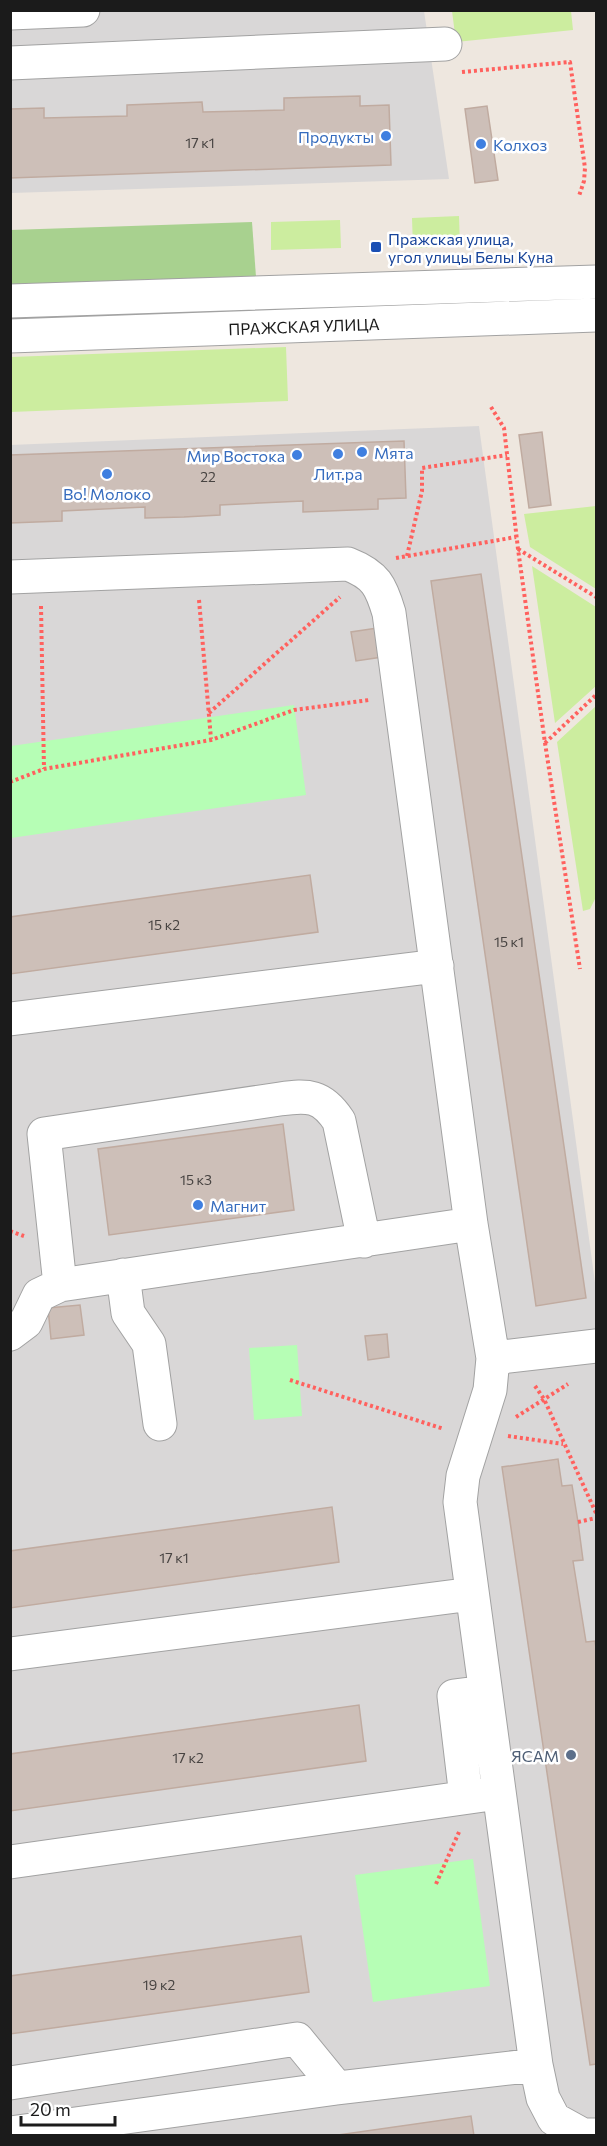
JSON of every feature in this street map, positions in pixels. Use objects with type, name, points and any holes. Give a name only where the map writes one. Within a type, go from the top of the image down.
[{"type":"street","points":[[10,13],[83,10]]},
{"type":"street","points":[[10,63],[450,58]]},
{"type":"street","points":[[10,302],[597,282]]},
{"type":"street","name":"ПРАЖСКАЯ УЛИЦА","points":[[10,336],[597,315]]},
{"type":"street","points":[[26,576],[348,564],[375,579],[384,595],[389,613],[471,1224],[501,1357],[490,1390],[483,1436],[464,1476],[460,1502],[484,1692],[480,1795],[543,2098],[554,2119],[583,2135],[597,2135]]},
{"type":"street","points":[[10,1019],[437,966]]},
{"type":"street","points":[[60,1285],[44,1134],[280,1099],[311,1097],[323,1102],[339,1120],[364,1241]]},
{"type":"street","points":[[10,1334],[26,1322],[39,1295],[60,1285],[471,1224]]},
{"type":"street","points":[[123,1275],[129,1313],[149,1344],[160,1424]]},
{"type":"street","points":[[501,1357],[597,1346]]},
{"type":"street","points":[[10,1654],[472,1594]]},
{"type":"street","points":[[10,1863],[480,1795]]},
{"type":"street","points":[[10,2083],[297,2039],[337,2088]]},
{"type":"street","points":[[10,2133],[337,2088],[536,2065]]},
{"type":"path","points":[[450,58],[570,62],[585,168],[579,196]]},
{"type":"path","points":[[490,407],[504,428],[516,537],[580,969]]},
{"type":"path","points":[[407,556],[422,491],[422,468],[507,455]]},
{"type":"path","points":[[209,713],[382,560],[516,537]]},
{"type":"path","points":[[518,549],[597,597]]},
{"type":"path","points":[[196,570],[211,740]]},
{"type":"path","points":[[26,576],[44,770]]},
{"type":"path","points":[[10,782],[44,770],[211,740],[294,710],[399,696]]},
{"type":"path","points":[[545,743],[597,696]]},
{"type":"path","points":[[501,1357],[532,1382],[544,1399],[597,1513]]},
{"type":"path","points":[[290,1380],[483,1436],[563,1444]]},
{"type":"path","points":[[483,1436],[570,1383]]},
{"type":"path","points":[[578,1522],[597,1518]]},
{"type":"path","points":[[436,1884],[480,1795]]},
{"type":"shaded area","points":[[10,11],[424,11],[449,179],[11,193]]},
{"type":"shaded area","points":[[479,426],[596,1290],[596,2135],[11,2135],[10,445]]},
{"type":"green space","points":[[452,11],[571,11],[573,30],[456,42]]},
{"type":"green space","points":[[459,216],[460,246],[413,248],[412,218]]},
{"type":"green space","points":[[340,220],[341,248],[271,250],[271,222]]},
{"type":"green space","points":[[252,222],[256,277],[11,286],[10,230]]},
{"type":"green space","points":[[286,347],[288,401],[11,412],[11,357]]},
{"type":"green space","points":[[596,506],[596,589],[530,547],[524,514]]},
{"type":"green space","points":[[532,566],[596,607],[596,686],[555,723]]},
{"type":"green space","points":[[294,705],[306,795],[11,838],[11,746]]},
{"type":"green space","points":[[596,706],[596,897],[590,909],[583,911],[557,742]]},
{"type":"green space","points":[[297,1345],[302,1416],[254,1420],[249,1348]]},
{"type":"green space","points":[[473,1859],[490,1986],[373,2002],[355,1875]]},
{"type":"building","points":[[360,96],[360,106],[389,105],[391,165],[10,178],[10,109],[44,108],[44,118],[127,116],[127,105],[202,102],[203,112],[284,110],[284,98]]},
{"type":"building","name":"Колхоз","points":[[487,106],[498,180],[475,183],[465,109]]},
{"type":"building","points":[[542,432],[551,505],[529,508],[519,435]]},
{"type":"building","points":[[404,441],[406,498],[378,499],[378,509],[303,512],[303,501],[220,505],[220,515],[145,518],[145,507],[62,511],[62,521],[10,523],[10,455]]},
{"type":"building","points":[[481,574],[586,1298],[536,1306],[431,581]]},
{"type":"building","points":[[377,628],[382,657],[356,661],[351,632]]},
{"type":"building","points":[[310,875],[318,932],[10,974],[10,917]]},
{"type":"building","points":[[283,1124],[294,1210],[109,1235],[98,1149]]},
{"type":"building","points":[[80,1305],[84,1335],[51,1339],[48,1308]]},
{"type":"building","points":[[387,1334],[389,1357],[368,1360],[365,1336]]},
{"type":"building","points":[[558,1459],[562,1486],[572,1485],[578,1522],[583,1560],[573,1561],[586,1642],[595,1641],[596,1648],[596,2064],[590,2065],[502,1467]]},
{"type":"building","points":[[332,1507],[339,1562],[10,1608],[10,1551]]},
{"type":"building","points":[[359,1705],[366,1761],[10,1811],[10,1754]]},
{"type":"building","points":[[301,1936],[309,1992],[10,2034],[10,1976]]},
{"type":"building","points":[[471,2116],[474,2136],[331,2136]]},
{"type":"place","name":"Продукты","points":[[386,136]]},
{"type":"place","name":"Колхоз","points":[[481,144]]},
{"type":"place","name":"Пражская улица, угол улицы Белы Куна","points":[[376,247]]},
{"type":"place","name":"Мята","points":[[362,452]]},
{"type":"place","name":"Лит.ра","points":[[338,454]]},
{"type":"place","name":"Мир Востока","points":[[297,455]]},
{"type":"place","name":"Во! Молоко","points":[[107,474]]},
{"type":"place","name":"Магнит","points":[[198,1205]]},
{"type":"place","name":"ЯСАМ","points":[[571,1755]]}]
